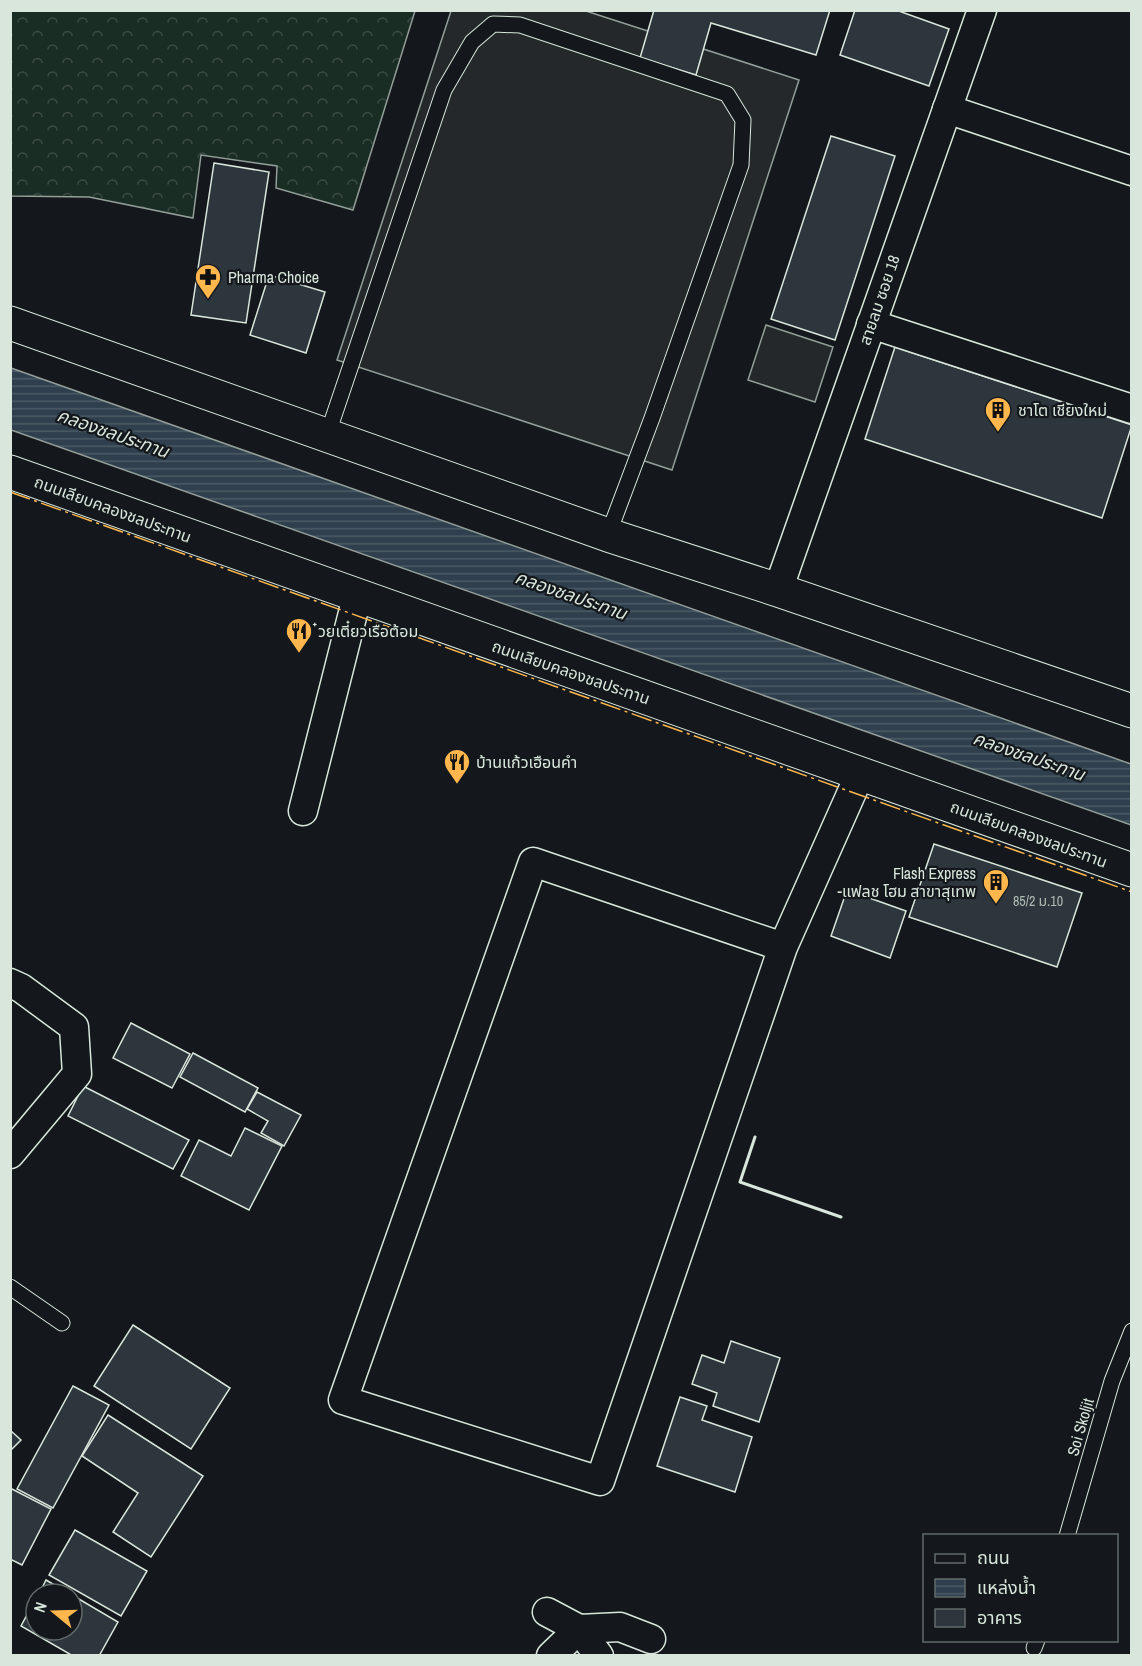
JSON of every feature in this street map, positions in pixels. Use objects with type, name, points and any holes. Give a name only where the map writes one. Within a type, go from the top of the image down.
[{"type":"main road","points":[[10,323],[608,535],[778,590],[1131,711]]},
{"type":"main road","name":"ถนนเลียบคลองชลประทาน","points":[[10,472],[1131,870]]},
{"type":"street","name":"สายลม ซอย 18","points":[[778,590],[982,10]]},
{"type":"street","points":[[947,109],[1131,171]]},
{"type":"street","points":[[871,324],[1131,409]]},
{"type":"street","points":[[303,811],[357,597]]},
{"type":"street","points":[[783,947],[533,862],[342,1400],[600,1481],[783,947],[860,774]]},
{"type":"street","points":[[10,983],[21,988],[74,1027],[77,1074],[10,1154]]},
{"type":"street","points":[[548,1612],[579,1629],[599,1656]]},
{"type":"street","points":[[551,1656],[579,1629],[620,1627],[651,1639]]},
{"type":"lane","points":[[327,436],[444,90],[472,42],[493,24],[520,25],[727,94],[743,120],[741,165],[608,535]]},
{"type":"lane","points":[[10,1287],[62,1323]]},
{"type":"lane","name":"Soi Skoljit","points":[[1068,1534],[1112,1381],[1131,1331]]},
{"type":"green space","points":[[11,10],[415,11],[353,210],[276,188],[277,166],[201,155],[193,218],[89,197],[11,196]]},
{"type":"shaded area","points":[[451,11],[586,11],[799,80],[672,470],[337,360]]},
{"type":"shaded area","points":[[766,325],[833,347],[815,402],[748,380]]},
{"type":"water","name":"คลองชลประทาน","points":[[11,368],[1131,764],[1131,825],[11,430]]},
{"type":"building","points":[[654,10],[830,10],[816,55],[711,23],[696,75],[640,58]]},
{"type":"building","points":[[855,10],[896,10],[949,29],[929,86],[840,55]]},
{"type":"building","points":[[831,136],[895,156],[835,340],[771,319]]},
{"type":"building","points":[[214,163],[269,172],[246,323],[191,315]]},
{"type":"building","points":[[269,275],[325,292],[306,353],[250,335]]},
{"type":"building","name":"ชาโต เชียงใหม่","points":[[895,347],[1132,425],[1102,518],[865,439]]},
{"type":"building","name":"Flash Express -แฟลช โฮม สาขาสุเทพ","points":[[934,844],[1082,893],[1057,967],[909,917]]},
{"type":"building","points":[[847,890],[906,911],[890,958],[831,936]]},
{"type":"building","points":[[131,1023],[190,1054],[172,1088],[113,1058]]},
{"type":"building","points":[[193,1053],[258,1088],[245,1112],[180,1077]]},
{"type":"building","points":[[83,1086],[189,1140],[173,1169],[68,1116]]},
{"type":"building","points":[[257,1092],[301,1115],[284,1146],[261,1133],[268,1121],[247,1109]]},
{"type":"building","points":[[245,1128],[282,1146],[249,1210],[181,1176],[199,1140],[231,1156]]},
{"type":"building","points":[[133,1325],[230,1388],[191,1449],[94,1386]]},
{"type":"building","points":[[731,1341],[780,1358],[759,1422],[713,1406],[717,1393],[692,1384],[702,1355],[724,1363]]},
{"type":"building","points":[[73,1386],[109,1405],[53,1508],[17,1489]]},
{"type":"building","points":[[680,1397],[707,1406],[702,1420],[752,1437],[735,1492],[657,1466]]},
{"type":"building","points":[[108,1415],[203,1476],[151,1557],[113,1532],[138,1493],[82,1456]]},
{"type":"building","points":[[10,1430],[21,1440],[10,1451]]},
{"type":"building","points":[[10,1488],[51,1509],[22,1565],[10,1559]]},
{"type":"building","points":[[75,1530],[147,1571],[121,1616],[84,1595],[84,1582],[61,1582],[49,1575]]},
{"type":"building","points":[[84,1602],[118,1622],[99,1656],[73,1656],[49,1642],[84,1642]]},
{"type":"wall","points":[[755,1137],[740,1182],[841,1217]]},
{"type":"power","points":[[10,492],[1132,892]]},
{"type":"place","name":"Pharma Choice","points":[[208,300]]},
{"type":"place","name":"ชาโต เชียงใหม่","points":[[998,433]]},
{"type":"place","name":"๋วยเตี๋ยวเรือต้อม","points":[[299,654]]},
{"type":"place","name":"บ้านแก้วเฮือนคำ","points":[[457,785]]},
{"type":"place","name":"Flash Express -แฟลช โฮม สาขาสุเทพ","points":[[996,905]]}]
